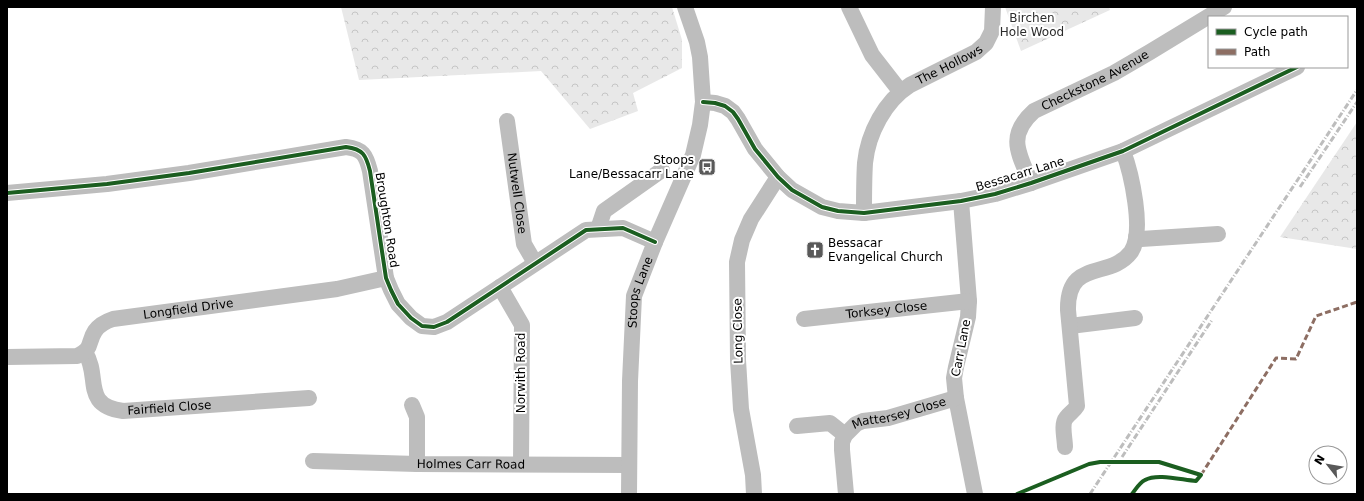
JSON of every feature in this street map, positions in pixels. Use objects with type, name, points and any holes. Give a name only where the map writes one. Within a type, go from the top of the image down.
[{"type":"street","name":"Stoops Lane","points":[[629,494],[630,381],[634,296],[655,242],[693,155],[703,102],[700,57],[697,42],[685,7]]},
{"type":"street","points":[[849,7],[872,55],[900,91]]},
{"type":"street","name":"The Hollows","points":[[864,213],[865,162],[869,144],[877,122],[890,102],[900,91],[976,52],[986,43],[992,31],[993,7]]},
{"type":"street","name":"Checkstone Avenue","points":[[1209,16],[1224,7]]},
{"type":"street","name":"Checkstone Avenue","points":[[1031,183],[1018,152],[1017,139],[1019,129],[1025,119],[1034,111],[1114,73],[1208,17]]},
{"type":"street","name":"Bessacarr Lane","points":[[703,102],[725,106],[733,112],[755,149],[778,177],[792,190],[822,207],[838,211],[864,213],[961,201],[995,194],[1031,183],[1123,150],[1295,68]]},
{"type":"street","name":"Nutwell Close","points":[[507,121],[524,244],[535,263]]},
{"type":"street","name":"Broughton Road","points":[[7,193],[107,184],[189,173],[346,147],[354,148],[363,153],[368,161],[386,278],[398,304],[411,318],[422,326],[434,327],[447,322],[586,230],[623,228],[655,242]]},
{"type":"street","points":[[1066,447],[1064,422],[1078,406],[1068,299],[1072,288],[1081,277],[1087,273],[1113,266],[1124,259],[1131,252],[1136,237],[1137,216],[1134,194],[1123,150]]},
{"type":"street","points":[[598,229],[604,211],[662,170]]},
{"type":"street","name":"Long Close","points":[[754,494],[753,475],[741,409],[738,360],[737,262],[742,240],[751,219],[778,177]]},
{"type":"street","name":"Carr Lane","points":[[961,201],[969,301],[968,317],[954,378],[956,398],[975,494]]},
{"type":"street","points":[[1136,237],[1141,239],[1218,234]]},
{"type":"street","name":"Longfield Drive","points":[[85,352],[95,330],[106,322],[114,319],[337,289],[386,278]]},
{"type":"street","name":"Norwith Road","points":[[500,287],[522,325],[521,464]]},
{"type":"street","name":"Torksey Close","points":[[804,319],[969,301]]},
{"type":"street","points":[[1070,326],[1135,318]]},
{"type":"street","points":[[7,357],[77,356],[85,352]]},
{"type":"street","name":"Fairfield Close","points":[[85,352],[89,358],[91,366],[95,393],[101,403],[112,409],[123,410],[299,404]]},
{"type":"street","name":"Mattersey Close","points":[[846,494],[842,442],[845,435],[856,424],[888,418],[956,398]]},
{"type":"street","points":[[412,405],[417,417],[417,464]]},
{"type":"street","name":"Mattersey Close","points":[[797,426],[830,424],[845,435]]},
{"type":"street","name":"Holmes Carr Road","points":[[313,461],[417,464],[629,465]]},
{"type":"green space","points":[[341,7],[672,7],[682,40],[682,68],[633,93],[638,111],[590,129],[541,71],[359,80]]},
{"type":"green space","name":"Birchen Hole Wood","points":[[1005,7],[1109,7],[1110,10],[1021,51]]},
{"type":"green space","points":[[1357,122],[1357,249],[1280,237]]},
{"type":"railway","points":[[1090,494],[1357,90]]},
{"type":"railway","points":[[1300,187],[1357,102]]},
{"type":"railway","points":[[1122,457],[1212,320]]},
{"type":"marked path","points":[[1201,475],[1276,358],[1296,359],[1316,316],[1357,302]]},
{"type":"cycle path","points":[[703,102],[725,106],[733,112],[755,149],[778,177],[792,190],[822,207],[838,211],[864,213],[961,201],[995,194],[1031,183],[1123,151],[1295,68]]},
{"type":"cycle path","points":[[7,193],[107,184],[189,173],[346,147],[356,149],[365,157],[370,171],[386,278],[391,290],[398,304],[411,318],[422,326],[434,327],[447,322],[586,230],[623,228],[655,242]]},
{"type":"cycle path","points":[[1017,494],[1089,464],[1100,462],[1159,462],[1201,475],[1196,481],[1163,477],[1150,478],[1141,483],[1132,494]]},
{"type":"place","name":"Stoops Lane/Bessacarr Lane","points":[[707,167]]},
{"type":"place","name":"Bessacar Evangelical Church","points":[[815,250]]}]
